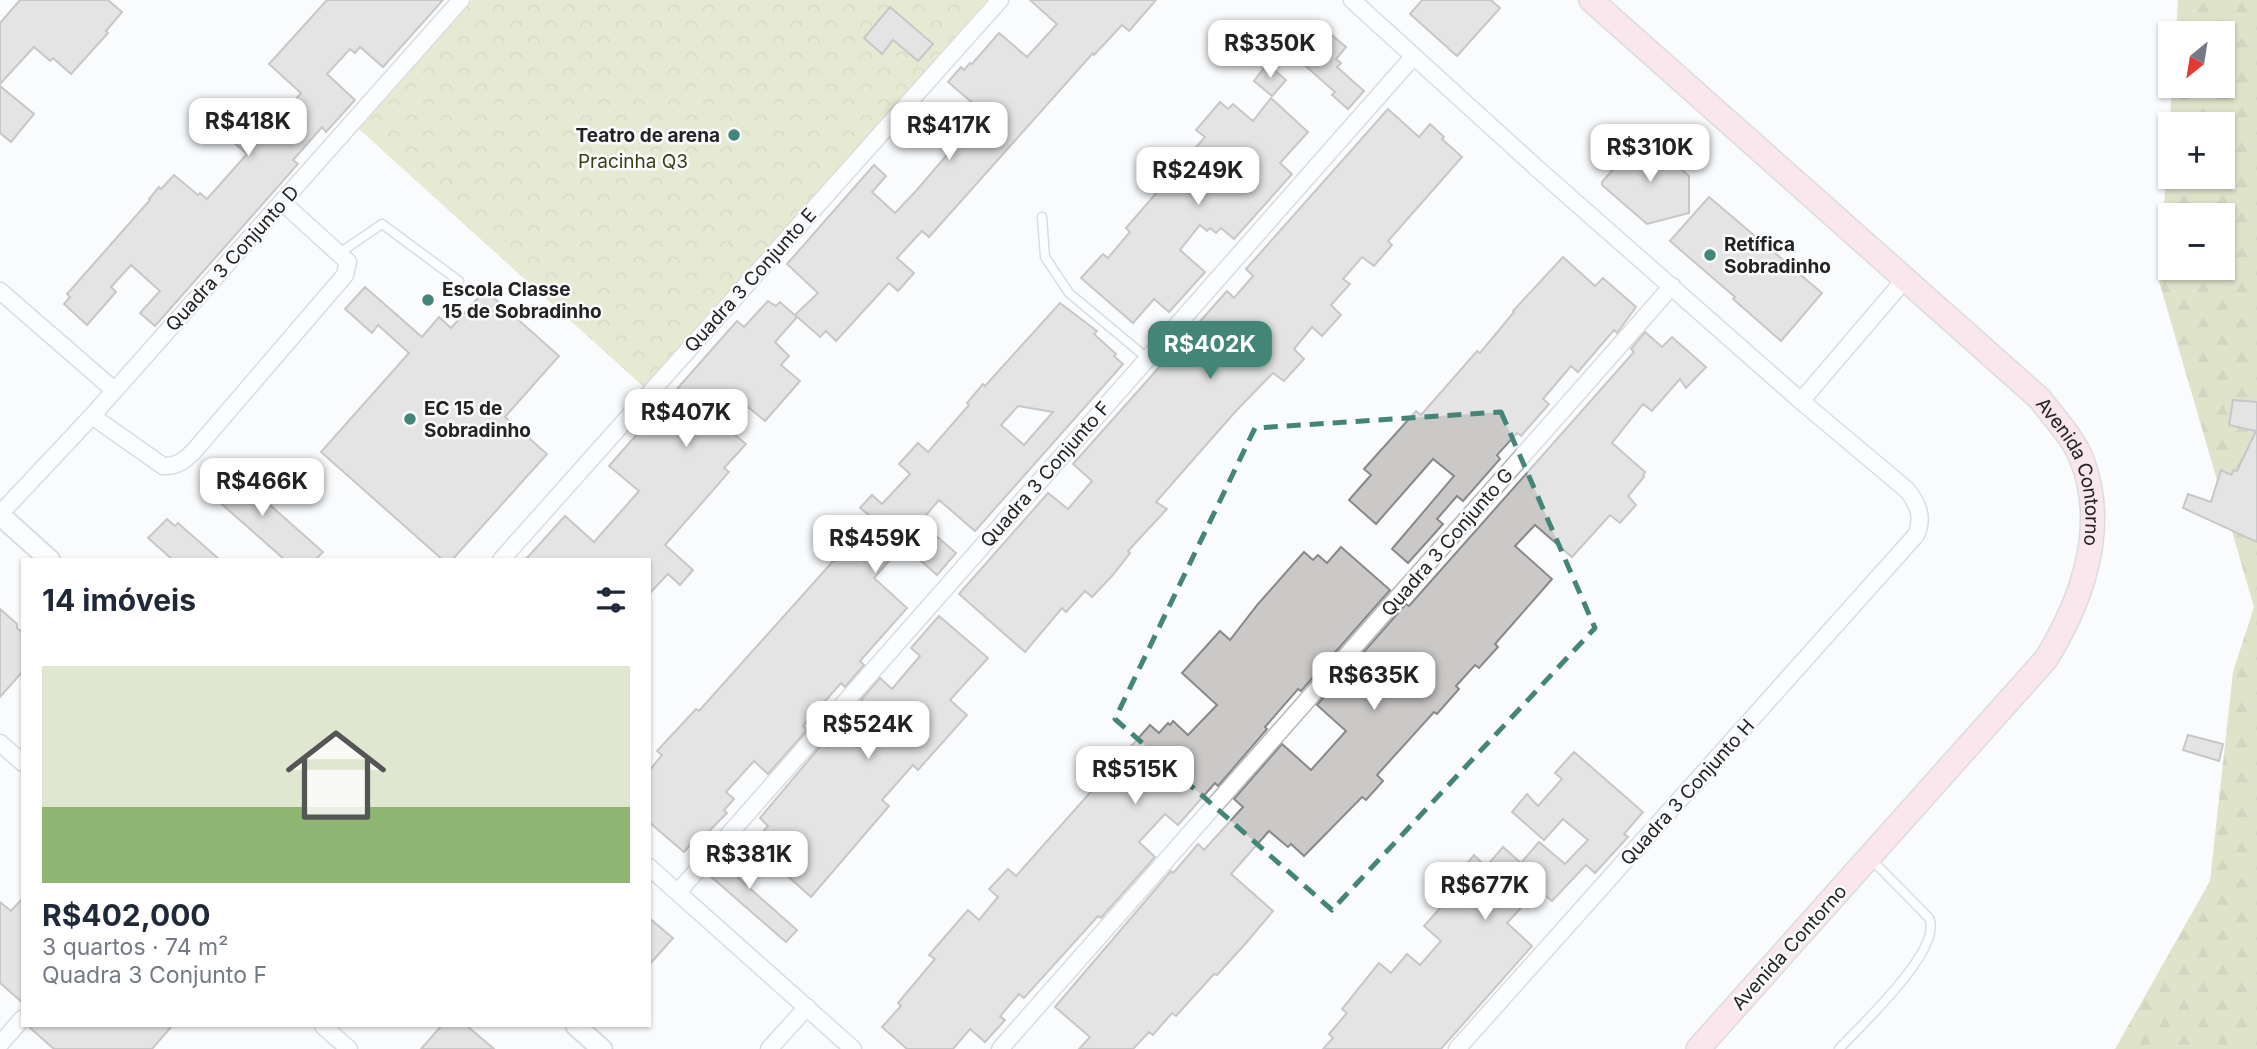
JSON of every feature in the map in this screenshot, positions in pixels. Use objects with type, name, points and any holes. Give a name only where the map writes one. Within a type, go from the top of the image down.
[{"type":"main road","name":"Avenida Contorno","points":[[1591,0],[2039,398],[2068,436],[2081,460],[2092,510],[2091,540],[2084,580],[2074,609],[2046,659],[1698,1049]]},
{"type":"street","name":"Quadra 3 Conjunto D","points":[[0,515],[92,416],[461,0]]},
{"type":"street","name":"Quadra 3 Conjunto E","points":[[503,558],[1000,0]]},
{"type":"street","points":[[1352,0],[1801,401],[1906,278]]},
{"type":"street","name":"Quadra 3 Conjunto F","points":[[678,892],[1413,57]]},
{"type":"street","points":[[92,416],[163,466],[172,467],[185,460],[345,275],[348,261],[282,202]]},
{"type":"street","name":"Quadra 3 Conjunto G","points":[[1000,1049],[1672,286]]},
{"type":"street","points":[[0,291],[114,390]]},
{"type":"street","name":"Quadra 3 Conjunto H","points":[[1457,1049],[1916,535],[1919,528],[1919,509],[1907,490],[1801,401]]},
{"type":"street","points":[[0,515],[48,558]]},
{"type":"street","points":[[0,743],[21,761]]},
{"type":"street","points":[[651,869],[853,1049]]},
{"type":"street","points":[[769,1049],[807,1007]]},
{"type":"street","points":[[0,1044],[21,1020]]},
{"type":"street","points":[[324,1027],[349,1049]]},
{"type":"street","points":[[577,1027],[602,1049]]},
{"type":"lane","points":[[1042,217],[1045,257],[1069,293],[1147,358]]},
{"type":"lane","points":[[338,254],[382,224],[459,281]]},
{"type":"lane","points":[[1839,1049],[1893,992],[1922,952],[1932,928],[1929,918],[1869,858]]},
{"type":"highlighted area","points":[[1501,412],[1595,628],[1332,910],[1115,719],[1255,428]]},
{"type":"green space","name":"Pracinha Q3","points":[[472,0],[987,0],[645,388],[359,129]]},
{"type":"green space","points":[[2178,0],[2257,0],[2257,1049],[2115,1049],[2210,881],[2233,672],[2254,607],[2159,281],[2235,280],[2235,203],[2164,203],[2165,189],[2235,189],[2235,112],[2170,112],[2171,98],[2235,98],[2235,21],[2177,21]]},
{"type":"building","points":[[20,0],[108,0],[122,12],[106,31],[108,33],[71,74],[53,58],[50,61],[34,47],[0,84],[0,23]]},
{"type":"building","points":[[327,0],[443,0],[383,67],[360,47],[355,53],[350,49],[327,74],[355,100],[326,132],[322,127],[293,160],[298,164],[155,326],[140,313],[160,291],[131,265],[111,287],[116,292],[87,325],[64,304],[70,297],[67,294],[159,187],[161,189],[174,175],[207,199],[247,154],[213,125],[229,107],[233,106],[265,135],[301,93],[269,64]]},
{"type":"building","points":[[1030,0],[1156,0],[1129,31],[1122,25],[1094,55],[1093,53],[929,237],[922,231],[897,258],[914,273],[898,291],[889,283],[836,341],[826,331],[820,337],[795,315],[818,293],[787,264],[874,165],[886,176],[872,192],[895,213],[916,191],[975,122],[968,116],[976,106],[948,82],[961,67],[964,70],[972,64],[999,33],[1027,57],[1057,24]]},
{"type":"building","points":[[1422,0],[1491,0],[1500,8],[1457,56],[1410,14]]},
{"type":"building","points":[[890,7],[933,44],[918,61],[893,40],[882,54],[864,38]]},
{"type":"building","points":[[1317,23],[1346,47],[1336,59],[1341,63],[1337,67],[1364,91],[1348,109],[1332,95],[1335,92],[1292,54]]},
{"type":"building","points":[[1267,64],[1286,80],[1272,96],[1254,81]]},
{"type":"building","points":[[0,86],[34,114],[11,142],[0,133]]},
{"type":"building","points":[[1271,98],[1308,132],[1280,163],[1292,174],[1234,239],[1221,228],[1216,233],[1210,228],[1207,231],[1200,225],[1180,250],[1205,272],[1169,312],[1154,299],[1133,323],[1081,278],[1103,254],[1108,258],[1130,232],[1126,228],[1205,137],[1196,130],[1220,102],[1228,109],[1233,104],[1253,121]]},
{"type":"building","points":[[1388,109],[1419,137],[1430,124],[1462,157],[1388,241],[1392,245],[1374,266],[1362,257],[1343,279],[1350,284],[1331,305],[1341,315],[1322,336],[1312,327],[1294,349],[1304,359],[1284,381],[1273,373],[1235,412],[1156,502],[1167,509],[1128,551],[1130,553],[1112,576],[1092,597],[1085,591],[1066,612],[1062,608],[1025,652],[959,594],[1048,493],[1068,509],[1092,481],[1073,464],[1227,291],[1234,298],[1253,276],[1246,269]]},
{"type":"building","points":[[1643,136],[1689,176],[1689,213],[1647,224],[1602,185]]},
{"type":"building","points":[[1709,197],[1822,293],[1781,341],[1670,241]]},
{"type":"building","points":[[1563,257],[1595,286],[1603,278],[1636,307],[1617,333],[1614,330],[1578,372],[1571,366],[1543,399],[1549,404],[1521,436],[1517,433],[1497,455],[1500,459],[1463,501],[1457,496],[1437,519],[1443,524],[1408,563],[1392,549],[1454,476],[1433,459],[1376,524],[1349,500],[1371,475],[1364,469],[1416,411],[1421,415],[1477,351],[1480,353],[1513,311]]},
{"type":"building","points":[[365,287],[422,337],[439,317],[451,328],[485,290],[559,356],[505,417],[547,454],[454,558],[441,558],[321,452],[409,353],[378,325],[372,333],[345,309]]},
{"type":"building","points":[[768,301],[776,306],[780,302],[797,317],[775,342],[789,356],[781,365],[800,381],[765,421],[748,407],[728,429],[746,444],[724,468],[729,472],[665,545],[693,570],[680,585],[668,574],[651,592],[651,558],[527,558],[565,516],[594,542],[639,491],[609,466],[737,321],[744,327]]},
{"type":"building","points":[[1060,303],[1097,331],[1094,334],[1123,364],[975,531],[939,500],[920,522],[956,553],[937,575],[903,545],[874,578],[907,608],[860,661],[864,665],[845,687],[841,683],[803,726],[807,730],[768,774],[754,761],[726,792],[734,799],[724,810],[727,813],[700,840],[697,837],[684,852],[651,824],[651,769],[662,755],[657,751],[696,709],[699,711],[853,539],[850,537],[869,515],[860,508],[872,495],[882,504],[910,474],[899,464],[918,443],[928,452],[969,405],[967,403],[983,384],[985,386]],"holes":[[[1018,406],[1053,412],[1024,445],[1001,425]]]},
{"type":"building","points":[[1645,332],[1662,347],[1672,337],[1706,367],[1686,388],[1680,379],[1652,411],[1643,404],[1612,443],[1645,472],[1628,496],[1636,505],[1620,523],[1610,515],[1572,557],[1535,525],[1515,546],[1552,579],[1495,644],[1498,647],[1479,668],[1475,665],[1456,686],[1459,689],[1437,714],[1434,712],[1377,775],[1383,781],[1366,800],[1362,797],[1304,856],[1291,844],[1288,847],[1269,831],[1231,874],[1273,911],[1246,943],[1176,1016],[1172,1013],[1153,1035],[1149,1032],[1133,1049],[1079,1049],[1090,1037],[1055,1007],[1171,871],[1175,871],[1198,844],[1204,850],[1243,807],[1234,799],[1282,744],[1311,770],[1346,731],[1317,705],[1406,604],[1409,606],[1634,352],[1631,349]]},
{"type":"building","points":[[2233,400],[2257,402],[2257,542],[2183,508],[2188,494],[2211,502],[2221,470],[2231,475],[2234,470],[2237,471],[2256,431],[2229,425]]},
{"type":"building","points":[[227,467],[323,552],[317,558],[283,558],[207,491]]},
{"type":"building","points":[[167,519],[175,526],[178,523],[218,558],[171,558],[148,538]]},
{"type":"building","points":[[1341,547],[1390,590],[1301,691],[1298,689],[1218,786],[1215,783],[1178,825],[1165,814],[1139,842],[1155,857],[1024,998],[1019,994],[1000,1016],[1005,1020],[985,1042],[970,1029],[953,1049],[907,1049],[882,1027],[901,1006],[898,1003],[935,959],[929,955],[968,910],[979,920],[998,897],[989,889],[1008,869],[1016,876],[1150,725],[1159,733],[1173,721],[1188,735],[1217,705],[1182,673],[1220,631],[1230,640],[1304,552],[1313,560],[1318,555],[1327,563]]},
{"type":"building","points":[[0,609],[17,624],[21,631],[21,673],[0,697]]},
{"type":"building","points":[[939,616],[988,658],[950,700],[967,715],[918,770],[913,765],[882,800],[889,806],[811,897],[752,844],[768,826],[760,818],[823,743],[827,747],[866,705],[861,700],[880,678],[892,689],[920,656],[911,648]]},
{"type":"building","points":[[2188,735],[2223,744],[2219,761],[2183,750]]},
{"type":"building","points":[[1574,752],[1643,812],[1624,834],[1628,837],[1595,873],[1586,865],[1552,901],[1543,894],[1539,900],[1533,895],[1507,923],[1532,946],[1441,1049],[1323,1049],[1333,1038],[1329,1034],[1347,1013],[1342,1009],[1379,963],[1391,973],[1407,954],[1420,965],[1441,941],[1424,926],[1443,905],[1437,900],[1474,855],[1486,867],[1503,847],[1521,863],[1539,842],[1565,864],[1588,840],[1563,819],[1544,840],[1512,812],[1527,794],[1538,806],[1562,779],[1555,773]]},
{"type":"building","points":[[738,843],[756,858],[738,878],[797,930],[786,942],[709,875]]},
{"type":"building","points":[[21,900],[21,1001],[0,983],[0,902],[11,911]]},
{"type":"building","points":[[651,920],[673,938],[651,963]]},
{"type":"building","points":[[29,1027],[171,1027],[152,1049],[54,1049]]},
{"type":"building","points":[[440,1027],[468,1027],[494,1049],[421,1049]]},
{"type":"place","name":"Teatro de arena","points":[[734,135]]},
{"type":"place","name":"Retífica Sobradinho","points":[[1710,255]]},
{"type":"place","name":"Escola Classe 15 de Sobradinho","points":[[428,300]]},
{"type":"place","name":"EC 15 de Sobradinho","points":[[410,419]]}]
